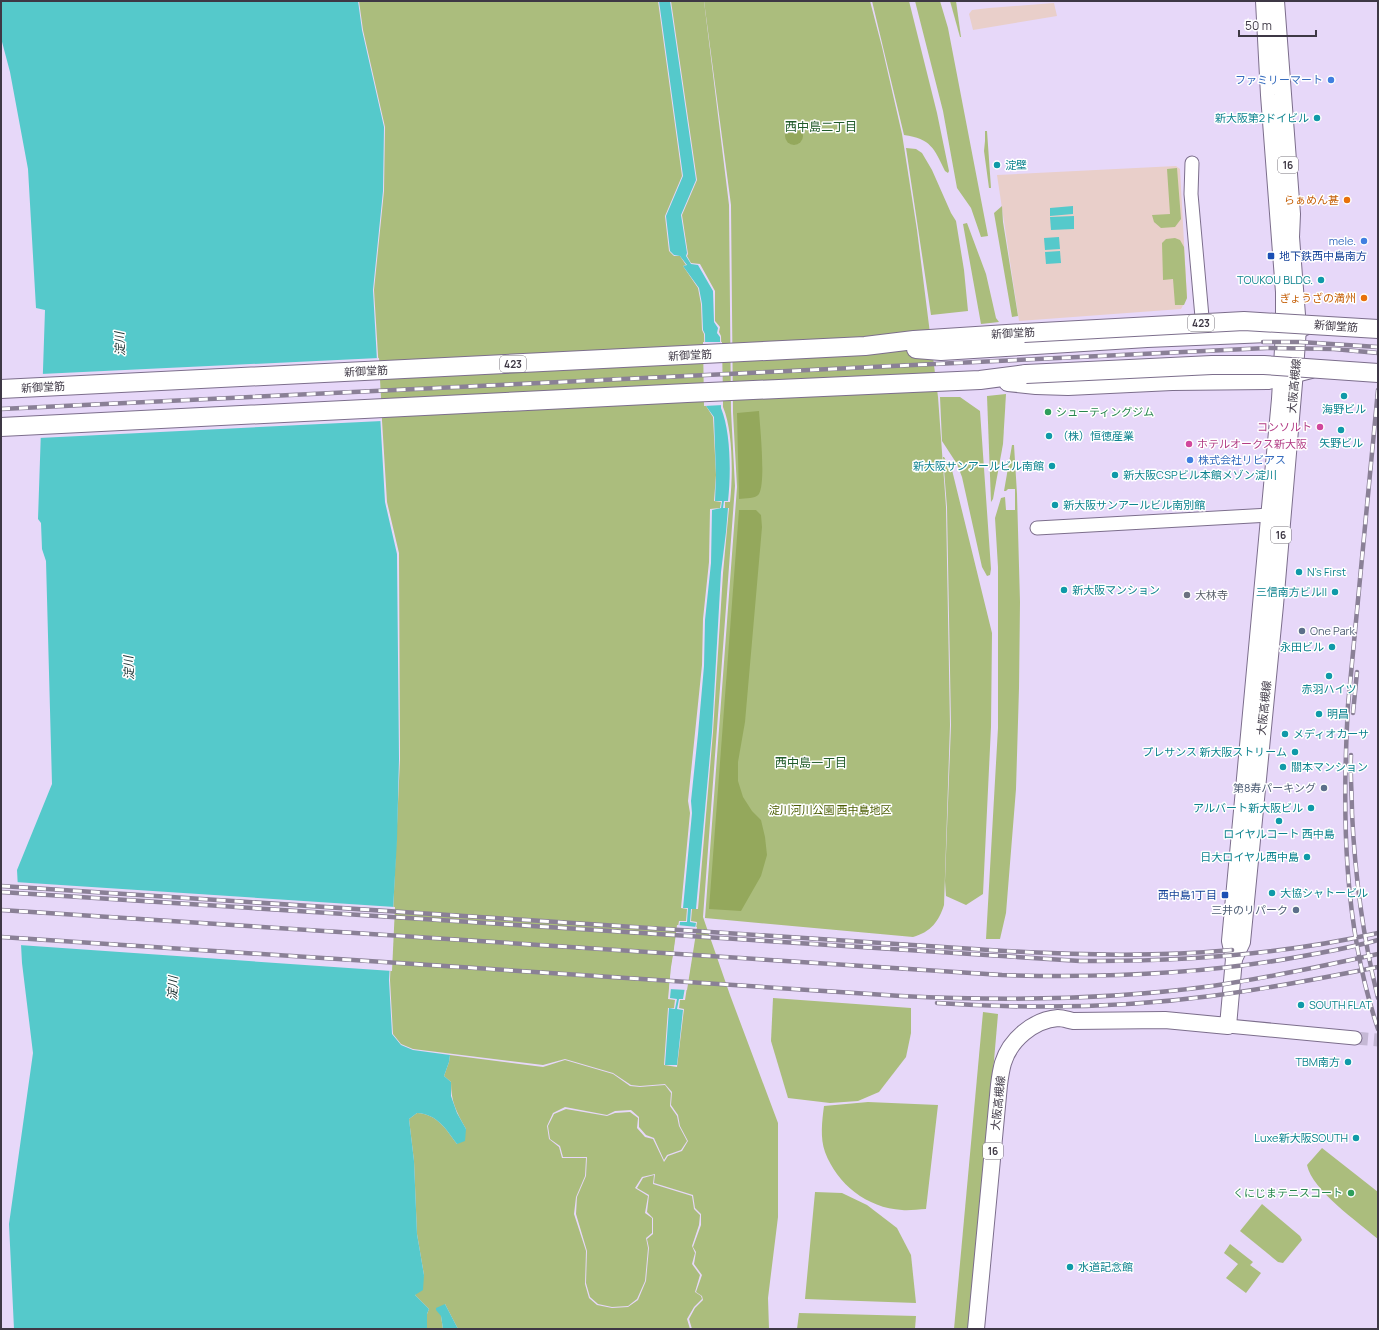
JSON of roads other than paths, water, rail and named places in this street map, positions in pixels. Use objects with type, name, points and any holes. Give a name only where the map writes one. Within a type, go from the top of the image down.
[{"type":"highway","name":"新御堂筋","points":[[1,389],[865,346],[914,340],[1218,322],[1275,322],[1378,329]]},
{"type":"highway","name":"423","points":[[1291,330],[1317,325],[1378,329]]},
{"type":"highway","points":[[865,346],[941,351],[1291,330]]},
{"type":"highway","points":[[1,427],[980,380],[1026,374],[1212,365],[1264,365],[1378,373]]},
{"type":"highway","points":[[980,380],[1068,386],[1172,381],[1268,380],[1313,368],[1378,373]]},
{"type":"main road","name":"大阪高槻線","points":[[1264,1],[1269,95],[1284,292],[1291,330]]},
{"type":"main road","name":"大阪高槻線","points":[[1234,959],[1242,942],[1275,606],[1291,330],[1292,214],[1276,1]]},
{"type":"main road","name":"大阪高槻線","points":[[976,1329],[999,1085],[1003,1062],[1007,1053],[1019,1037],[1037,1024],[1049,1019],[1059,1018],[1073,1021],[1165,1020],[1228,1026],[1234,959],[1230,941],[1270,515],[1288,375]]},
{"type":"main road","name":"大阪高槻線","points":[[985,1329],[1009,1078],[1016,1059],[1032,1040],[1042,1032],[1073,1021]]},
{"type":"street","points":[[1192,163],[1191,194],[1202,317]]},
{"type":"street","points":[[1038,528],[1270,515]]},
{"type":"street","points":[[1228,1026],[1355,1038]]},
{"type":"water","name":"淀川","points":[[1,1],[358,1],[362,30],[384,127],[383,191],[373,290],[385,502],[397,554],[399,759],[397,840],[389,980],[392,1034],[401,1045],[413,1050],[450,1055],[444,1076],[451,1082],[451,1096],[457,1113],[466,1129],[465,1141],[457,1144],[436,1119],[417,1113],[409,1119],[414,1161],[417,1234],[424,1275],[423,1290],[415,1295],[429,1309],[427,1314],[427,1329],[14,1329],[9,1224],[33,1053],[22,963],[17,870],[52,784],[46,561],[42,549],[41,523],[38,519],[45,310],[36,308],[28,169],[10,72],[1,38]]},
{"type":"water","points":[[659,1],[670,1],[696,180],[681,215],[687,253],[686,256],[691,264],[698,265],[713,291],[714,322],[718,328],[717,333],[720,337],[721,408],[727,429],[730,466],[728,501],[724,501],[723,508],[728,508],[721,572],[712,732],[696,909],[691,909],[690,922],[696,923],[683,999],[679,999],[677,1009],[683,1010],[677,1065],[665,1065],[669,1008],[675,1009],[677,999],[670,998],[680,922],[687,922],[688,908],[683,908],[692,813],[691,801],[704,666],[705,620],[711,563],[712,510],[721,508],[722,501],[715,501],[716,476],[714,417],[706,406],[705,334],[703,330],[702,304],[699,288],[683,266],[687,265],[680,256],[674,255],[670,251],[666,216],[683,176]]},
{"type":"water","points":[[1073,206],[1073,214],[1050,216],[1050,208]]},
{"type":"water","points":[[1074,216],[1074,229],[1051,230],[1050,217]]},
{"type":"water","points":[[1059,237],[1060,249],[1045,250],[1044,238]]},
{"type":"water","points":[[1060,251],[1061,263],[1046,264],[1045,252]]},
{"type":"water","points":[[445,1304],[458,1329],[443,1329],[441,1316],[436,1308]]},
{"type":"tunnel","points":[[1355,1038],[1378,1040]]},
{"type":"railway","points":[[1263,342],[1300,342],[1378,347]]},
{"type":"railway","points":[[1,409],[1267,348],[1334,349],[1378,353]]},
{"type":"railway","points":[[1378,390],[1348,705],[1345,787],[1348,868],[1352,909],[1366,990],[1378,1029]]},
{"type":"railway","points":[[1353,713],[1357,672]]},
{"type":"railway","points":[[1351,755],[1352,813],[1355,860],[1364,930],[1378,998]]},
{"type":"railway","points":[[1,886],[1062,954],[1175,954],[1232,950]]},
{"type":"railway","points":[[1,892],[1080,961],[1155,960],[1230,956],[1304,947],[1378,933]]},
{"type":"railway","points":[[1,910],[1002,975],[1039,976],[1184,972],[1256,964],[1346,948],[1378,940]]},
{"type":"railway","points":[[1,937],[901,996],[979,999],[1096,997],[1173,991],[1254,979],[1378,954]]},
{"type":"railway","points":[[937,1003],[1040,1007],[1143,1003],[1253,990],[1378,967]]},
{"type":"place","name":"ファミリーマート","points":[[1331,80]]},
{"type":"place","name":"新大阪第2ドイビル","points":[[1317,118]]},
{"type":"place","name":"淀壁","points":[[997,165]]},
{"type":"place","name":"らぁめん甚","points":[[1347,200]]},
{"type":"place","name":"mele.","points":[[1364,241]]},
{"type":"place","name":"地下鉄西中島南方","points":[[1271,256]]},
{"type":"place","name":"TOUKOU BLDG.","points":[[1321,280]]},
{"type":"place","name":"ぎょうざの満州","points":[[1364,298]]},
{"type":"place","name":"海野ビル","points":[[1344,396]]},
{"type":"place","name":"シューティングジム","points":[[1048,412]]},
{"type":"place","name":"コンソルト","points":[[1320,427]]},
{"type":"place","name":"矢野ビル","points":[[1341,430]]},
{"type":"place","name":"（株）恒徳産業","points":[[1049,436]]},
{"type":"place","name":"ホテルオークス新大阪","points":[[1189,444]]},
{"type":"place","name":"株式会社リビアス","points":[[1190,460]]},
{"type":"place","name":"新大阪サンアールビル南館","points":[[1052,466]]},
{"type":"place","name":"新大阪CSPビル本館メゾン淀川","points":[[1115,475]]},
{"type":"place","name":"新大阪サンアールビル南別館","points":[[1055,505]]},
{"type":"place","name":"N’s First","points":[[1299,572]]},
{"type":"place","name":"新大阪マンション","points":[[1064,590]]},
{"type":"place","name":"三信南方ビルII","points":[[1335,592]]},
{"type":"place","name":"大林寺","points":[[1187,595]]},
{"type":"place","name":"One Park","points":[[1302,631]]},
{"type":"place","name":"永田ビル","points":[[1332,647]]},
{"type":"place","name":"赤羽ハイツ","points":[[1329,676]]},
{"type":"place","name":"明昌","points":[[1319,714]]},
{"type":"place","name":"メディオカーサ","points":[[1285,734]]},
{"type":"place","name":"プレサンス 新大阪ストリーム","points":[[1295,752]]},
{"type":"place","name":"關本マンション","points":[[1283,767]]},
{"type":"place","name":"第8寿パーキング","points":[[1324,788]]},
{"type":"place","name":"アルバート新大阪ビル","points":[[1311,808]]},
{"type":"place","name":"ロイヤルコート 西中島","points":[[1279,821]]},
{"type":"place","name":"日大ロイヤル西中島","points":[[1307,857]]},
{"type":"place","name":"大協シャトービル","points":[[1272,893]]},
{"type":"place","name":"西中島1丁目","points":[[1225,895]]},
{"type":"place","name":"三井のリパーク","points":[[1296,910]]},
{"type":"place","name":"SOUTH FLAT","points":[[1301,1005]]},
{"type":"place","name":"TBM南方","points":[[1348,1062]]},
{"type":"place","name":"Luxe新大阪SOUTH","points":[[1356,1138]]},
{"type":"place","name":"くにじまテニスコート","points":[[1351,1193]]},
{"type":"place","name":"水道記念館","points":[[1070,1267]]},
{"type":"district","name":"西中島二丁目","points":[[821,127]]},
{"type":"district","name":"西中島一丁目","points":[[811,763]]},
{"type":"park label","name":"淀川河川公園 西中島地区","points":[[830,810]]}]
